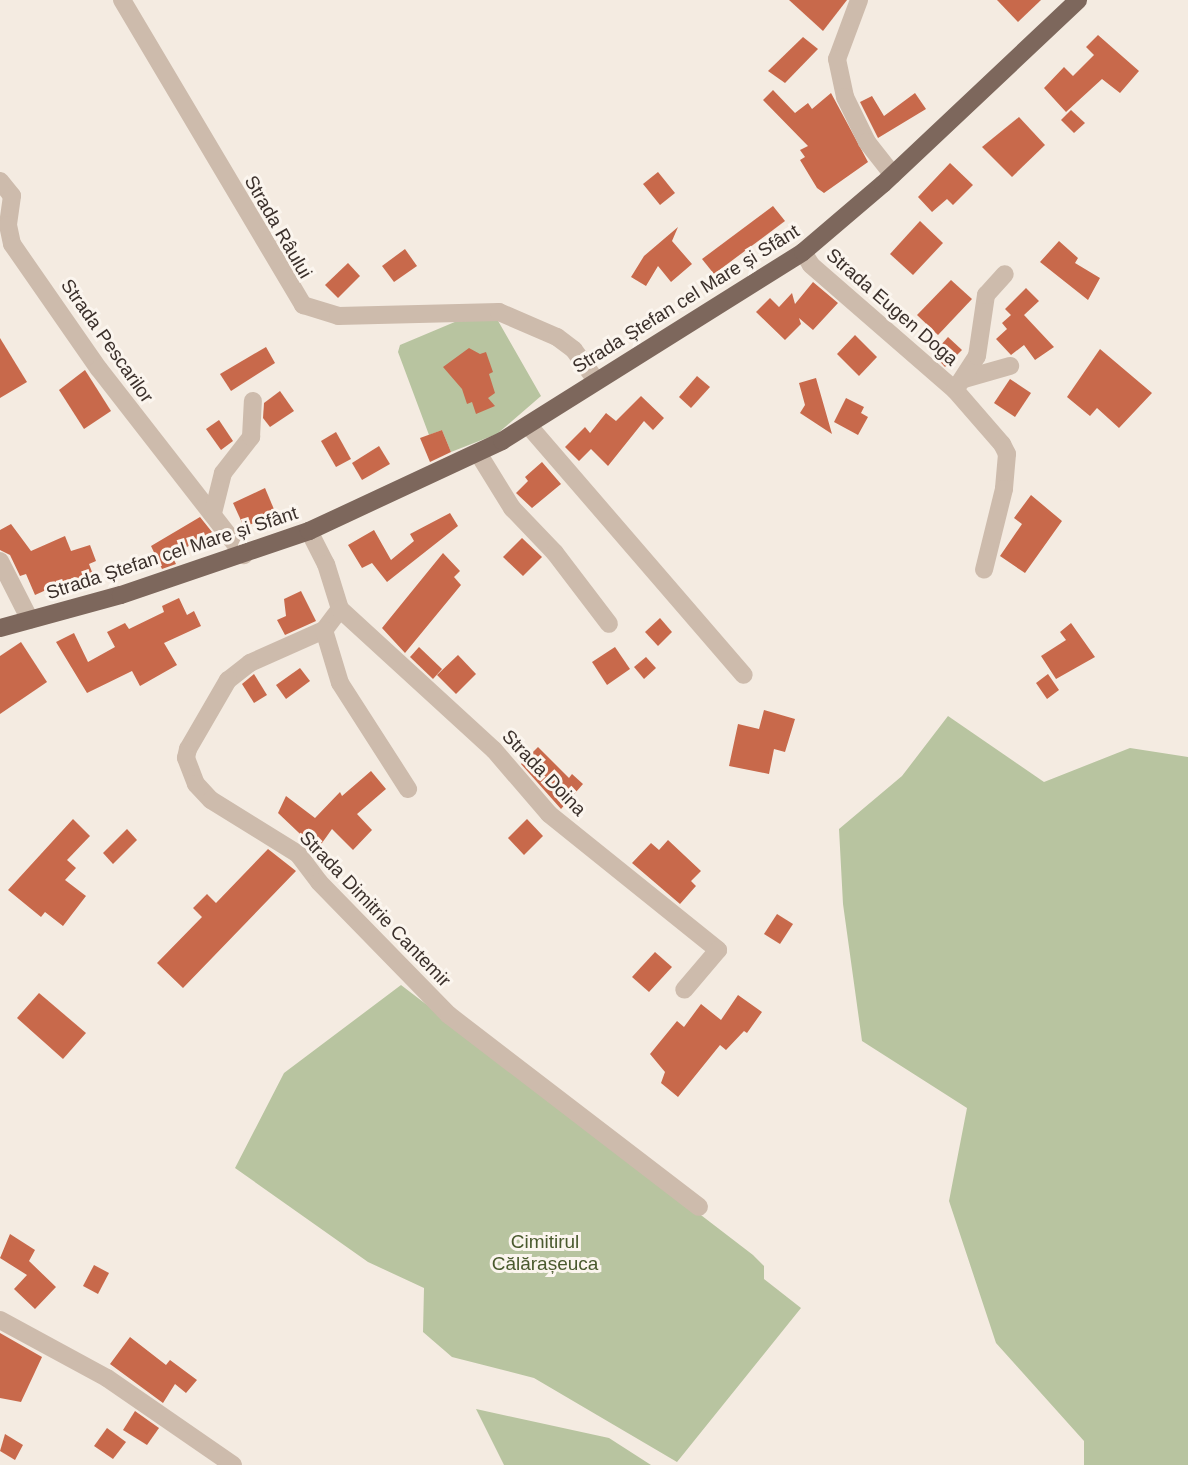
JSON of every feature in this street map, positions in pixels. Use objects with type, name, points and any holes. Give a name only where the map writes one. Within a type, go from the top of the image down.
[{"type":"main road","name":"Strada Ștefan cel Mare și Sfânt","points":[[0,628],[244,555],[309,531],[478,453],[528,425],[803,253],[893,175],[1078,0]]},
{"type":"street","name":"Strada Râului","points":[[122,0],[303,305],[338,316],[499,312],[557,337],[574,350],[596,380]]},
{"type":"street","points":[[859,0],[837,59],[856,120],[893,175]]},
{"type":"street","name":"Strada Pescarilor","points":[[0,181],[12,197],[8,225],[12,244],[99,369],[244,555]]},
{"type":"street","name":"Strada Eugen Doga","points":[[803,253],[811,265],[960,385],[1007,454],[1004,489],[984,570]]},
{"type":"street","name":"Strada Eugen Doga","points":[[960,385],[977,356],[986,295],[1005,274]]},
{"type":"street","name":"Strada Eugen Doga","points":[[960,385],[1010,366]]},
{"type":"street","points":[[213,513],[223,473],[251,437],[253,401]]},
{"type":"street","points":[[528,425],[744,675]]},
{"type":"street","points":[[478,453],[512,508],[555,553],[609,624]]},
{"type":"street","points":[[309,531],[326,564],[340,609]]},
{"type":"street","name":"Strada Ștefan cel Mare și Sfânt","points":[[0,561],[30,620]]},
{"type":"street","name":"Strada Dimitrie Cantemir","points":[[340,609],[324,630],[250,663],[228,680],[188,749],[186,758],[196,784],[211,800],[298,853],[435,1003],[699,1207]]},
{"type":"street","name":"Strada Doina","points":[[340,609],[494,750],[549,814],[718,950],[684,990]]},
{"type":"street","points":[[324,630],[340,683],[408,789]]},
{"type":"street","points":[[0,1320],[107,1378],[233,1465]]},
{"type":"green space","points":[[469,316],[497,319],[541,396],[497,434],[451,452],[442,430],[429,435],[398,352],[400,345]]},
{"type":"green space","points":[[948,716],[1044,782],[1130,748],[1188,757],[1188,1465],[1084,1465],[1084,1441],[996,1343],[949,1201],[967,1108],[862,1041],[843,904],[839,829],[902,776]]},
{"type":"green space","name":"Cimitirul Călărașeuca","points":[[401,985],[753,1255],[764,1266],[764,1279],[801,1308],[677,1462],[534,1378],[452,1357],[423,1332],[424,1288],[368,1262],[235,1168],[284,1073]]},
{"type":"green space","points":[[476,1409],[609,1438],[651,1465],[504,1465]]},
{"type":"building","points":[[789,0],[847,0],[823,31]]},
{"type":"building","points":[[997,0],[1041,0],[1018,22]]},
{"type":"building","points":[[1098,35],[1139,71],[1120,93],[1102,79],[1066,112],[1044,88],[1064,67],[1073,76],[1094,55],[1086,47]]},
{"type":"building","points":[[803,37],[818,49],[785,83],[768,71]]},
{"type":"building","points":[[773,90],[795,113],[808,103],[812,109],[831,93],[868,162],[824,193],[817,188],[800,160],[805,157],[800,150],[808,146],[763,100]]},
{"type":"building","points":[[915,93],[926,109],[878,138],[860,102],[872,96],[884,116]]},
{"type":"building","points":[[1071,110],[1085,123],[1074,133],[1061,120]]},
{"type":"building","points":[[1019,117],[1045,145],[1012,177],[982,147]]},
{"type":"building","points":[[950,163],[973,185],[953,205],[947,199],[932,212],[918,197]]},
{"type":"building","points":[[658,172],[675,193],[660,205],[643,184]]},
{"type":"building","points":[[773,206],[785,221],[714,274],[702,259]]},
{"type":"building","points":[[920,221],[943,243],[913,275],[890,254]]},
{"type":"building","points":[[678,227],[672,241],[692,264],[671,282],[658,266],[646,286],[631,277],[644,256]]},
{"type":"building","points":[[1059,241],[1078,258],[1075,263],[1100,278],[1088,300],[1040,262]]},
{"type":"building","points":[[405,249],[417,266],[394,282],[382,266]]},
{"type":"building","points":[[348,263],[360,276],[338,298],[325,285]]},
{"type":"building","points":[[951,280],[972,299],[938,335],[917,315]]},
{"type":"building","points":[[813,282],[838,303],[813,330],[799,318],[801,324],[785,340],[756,312],[770,298],[779,307],[792,293],[795,304]]},
{"type":"building","points":[[1026,288],[1039,301],[1024,315],[1054,347],[1035,360],[1024,345],[1011,355],[996,339],[1007,329],[1002,323],[1011,315],[1005,309]]},
{"type":"building","points":[[855,335],[877,357],[859,376],[837,354]]},
{"type":"building","points":[[948,337],[962,350],[945,367],[933,354]]},
{"type":"building","points":[[0,338],[27,382],[0,398]]},
{"type":"building","points":[[266,347],[275,363],[231,391],[220,374]]},
{"type":"building","points":[[469,348],[480,354],[486,352],[493,372],[489,374],[495,393],[488,398],[495,406],[476,414],[472,402],[467,404],[462,389],[443,367]]},
{"type":"building","points":[[1100,349],[1152,393],[1119,428],[1097,408],[1090,416],[1067,397]]},
{"type":"building","points":[[85,370],[111,411],[84,429],[59,390]]},
{"type":"building","points":[[697,376],[710,387],[691,408],[679,397]]},
{"type":"building","points":[[816,378],[832,434],[800,413],[805,405],[799,383]]},
{"type":"building","points":[[1010,379],[1031,393],[1015,417],[994,403]]},
{"type":"building","points":[[280,391],[294,411],[270,427],[263,418],[264,403]]},
{"type":"building","points":[[641,396],[664,418],[653,430],[644,421],[608,466],[591,449],[579,461],[565,447],[585,427],[590,433],[606,413],[616,421]]},
{"type":"building","points":[[846,398],[864,407],[861,413],[868,417],[858,435],[834,422]]},
{"type":"building","points":[[219,420],[233,441],[221,450],[206,429]]},
{"type":"building","points":[[442,430],[451,452],[430,462],[420,438]]},
{"type":"building","points":[[336,432],[351,459],[336,467],[321,441]]},
{"type":"building","points":[[379,446],[390,464],[362,480],[352,463]]},
{"type":"building","points":[[542,462],[561,484],[532,508],[516,493],[528,481],[525,477]]},
{"type":"building","points":[[265,488],[276,514],[244,527],[233,503]]},
{"type":"building","points":[[1031,495],[1062,521],[1025,573],[1000,556],[1022,524],[1014,518]]},
{"type":"building","points":[[450,513],[458,526],[387,582],[372,563],[362,568],[348,545],[374,530],[391,560],[414,541],[410,534]]},
{"type":"building","points":[[200,517],[212,532],[172,556],[176,564],[162,569],[151,546]]},
{"type":"building","points":[[11,524],[31,551],[65,536],[71,551],[90,545],[96,561],[89,564],[95,580],[78,585],[75,577],[35,595],[26,574],[20,576],[10,555],[0,550],[0,530]]},
{"type":"building","points":[[522,538],[542,557],[523,576],[503,557]]},
{"type":"building","points":[[443,553],[460,571],[454,577],[461,585],[405,653],[382,628]]},
{"type":"building","points":[[301,591],[316,621],[285,635],[277,620],[286,616],[284,599]]},
{"type":"building","points":[[179,598],[187,615],[194,611],[201,626],[164,643],[177,665],[140,686],[132,671],[87,693],[56,642],[74,633],[88,662],[115,647],[107,632],[125,623],[129,629],[164,612],[162,606]]},
{"type":"building","points":[[660,618],[672,632],[658,646],[645,632]]},
{"type":"building","points":[[1071,623],[1095,657],[1056,679],[1041,656],[1066,640],[1060,632]]},
{"type":"building","points":[[21,642],[47,682],[0,714],[0,656]]},
{"type":"building","points":[[419,647],[442,669],[433,679],[410,657]]},
{"type":"building","points":[[615,647],[630,669],[607,685],[592,662]]},
{"type":"building","points":[[458,655],[476,674],[456,694],[437,675]]},
{"type":"building","points":[[646,657],[656,668],[644,679],[634,667]]},
{"type":"building","points":[[300,668],[310,681],[286,699],[276,685]]},
{"type":"building","points":[[254,674],[267,695],[254,703],[242,684]]},
{"type":"building","points":[[1048,674],[1059,690],[1047,699],[1036,683]]},
{"type":"building","points":[[764,710],[795,719],[785,752],[774,749],[769,774],[729,766],[738,724],[759,729]]},
{"type":"building","points":[[538,747],[569,778],[572,774],[583,784],[561,809],[521,764]]},
{"type":"building","points":[[371,771],[386,789],[357,814],[372,830],[353,850],[332,829],[317,850],[278,813],[286,796],[315,818],[340,792],[342,796]]},
{"type":"building","points":[[73,819],[90,836],[67,860],[76,868],[65,880],[86,896],[63,926],[45,912],[41,917],[8,890]]},
{"type":"building","points":[[527,819],[543,836],[524,855],[508,838]]},
{"type":"building","points":[[127,829],[137,840],[113,864],[103,853]]},
{"type":"building","points":[[668,840],[701,871],[691,881],[696,886],[680,904],[632,863],[651,843],[659,850]]},
{"type":"building","points":[[268,849],[296,871],[183,988],[157,963],[202,917],[193,908],[207,894],[216,903]]},
{"type":"building","points":[[777,914],[793,924],[780,944],[764,934]]},
{"type":"building","points":[[655,952],[672,967],[649,992],[632,977]]},
{"type":"building","points":[[39,993],[86,1033],[63,1059],[17,1018]]},
{"type":"building","points":[[738,995],[762,1012],[747,1033],[744,1031],[726,1050],[720,1045],[678,1097],[661,1083],[665,1072],[650,1054],[677,1021],[684,1027],[701,1004],[721,1020]]},
{"type":"building","points":[[10,1234],[35,1250],[29,1261],[56,1287],[35,1309],[14,1289],[27,1275],[0,1258]]},
{"type":"building","points":[[94,1265],[109,1273],[98,1294],[83,1286]]},
{"type":"building","points":[[0,1333],[42,1357],[21,1402],[0,1398]]},
{"type":"building","points":[[130,1337],[166,1365],[170,1360],[197,1380],[186,1393],[175,1384],[163,1403],[110,1364]]},
{"type":"building","points":[[135,1411],[159,1428],[147,1445],[123,1430]]},
{"type":"building","points":[[107,1428],[126,1442],[113,1459],[94,1446]]},
{"type":"building","points":[[5,1434],[23,1445],[15,1460],[0,1451]]}]
